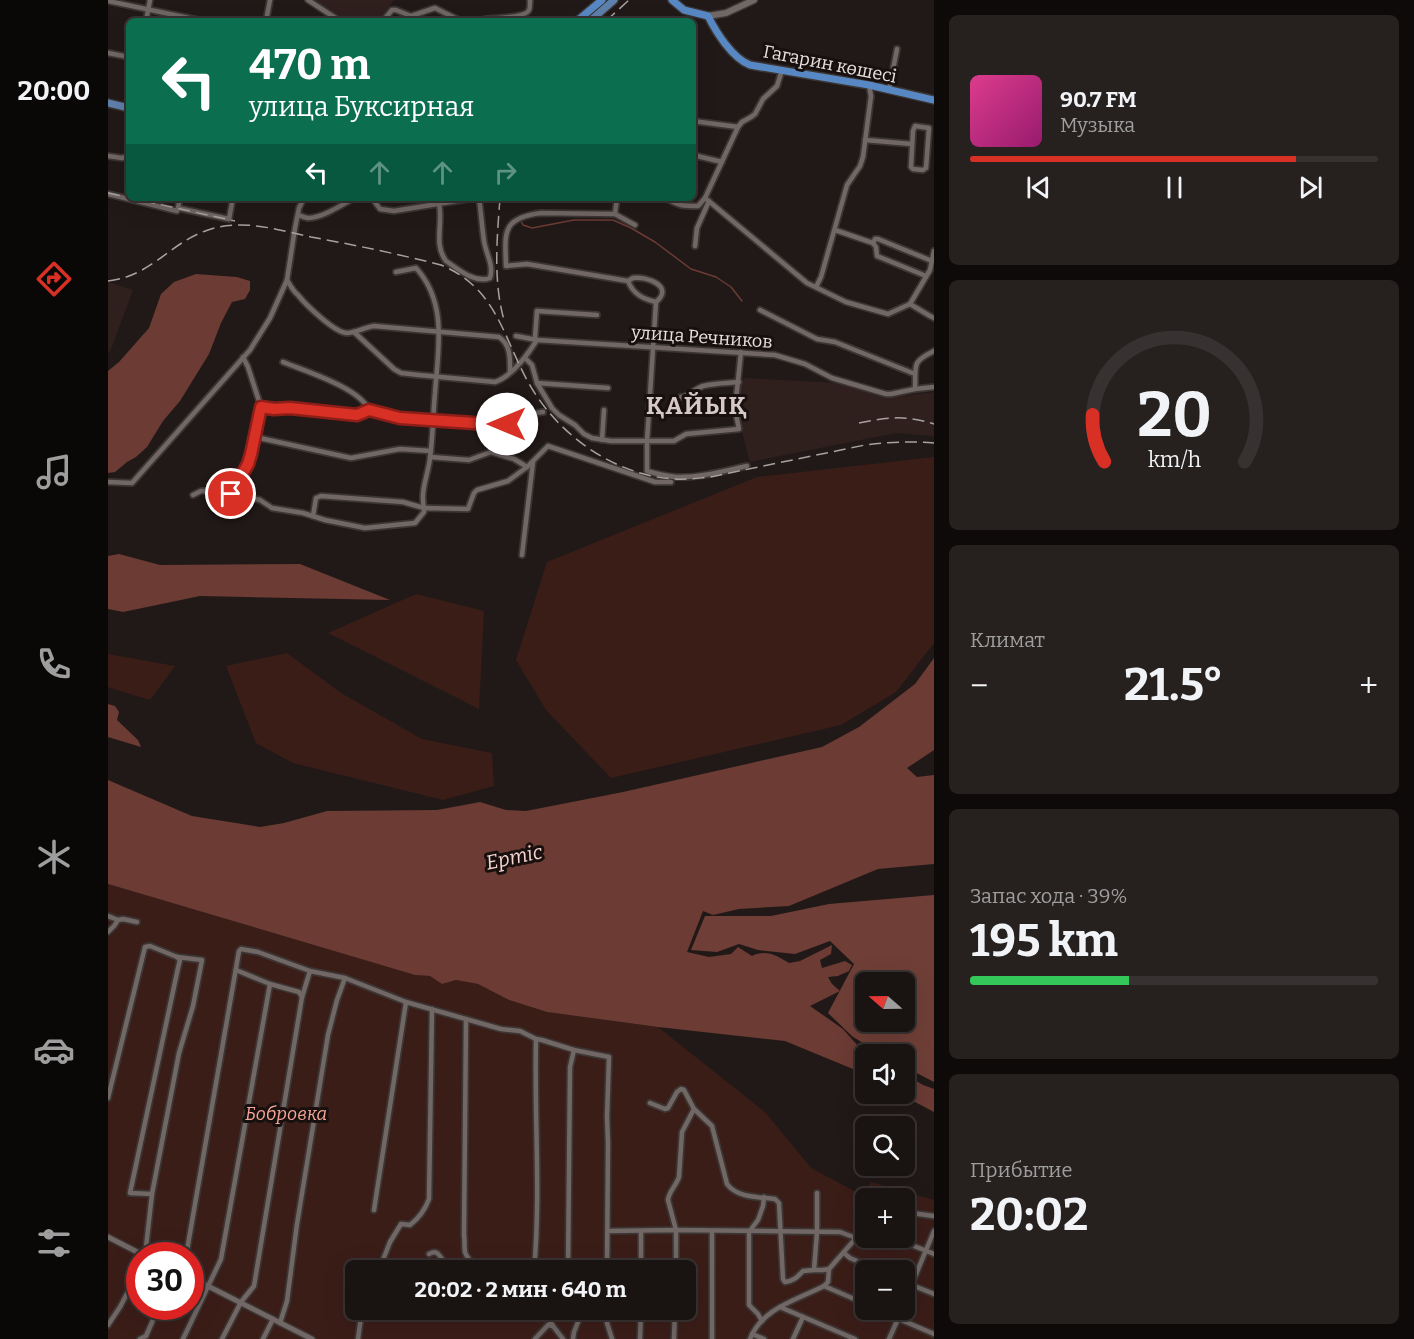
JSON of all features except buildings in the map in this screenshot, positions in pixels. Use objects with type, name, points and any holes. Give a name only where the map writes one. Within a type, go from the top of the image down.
[{"type":"highway","points":[[581,18],[602,0]]},
{"type":"highway","points":[[672,0],[684,10],[708,16]]},
{"type":"highway","name":"Гагарин көшесі","points":[[708,16],[722,40],[742,62],[750,65],[869,85],[934,100]]},
{"type":"main road","points":[[593,18],[614,0]]},
{"type":"main road","points":[[708,16],[726,13],[754,0]]},
{"type":"main road","points":[[108,103],[126,106]]},
{"type":"street","points":[[146,18],[150,0]]},
{"type":"street","points":[[267,18],[270,0]]},
{"type":"street","points":[[308,0],[335,18]]},
{"type":"street","points":[[498,18],[522,16],[528,13],[530,0]]},
{"type":"street","points":[[680,7],[686,0]]},
{"type":"street","points":[[108,1],[190,18]]},
{"type":"street","points":[[385,18],[392,10],[411,16],[432,9],[438,9],[455,18]]},
{"type":"street","points":[[889,90],[897,49]]},
{"type":"street","points":[[108,52],[126,56]]},
{"type":"street","points":[[695,246],[697,228],[707,200],[738,127],[755,114],[762,99],[777,86],[782,70]]},
{"type":"street","points":[[816,287],[821,277],[847,185],[860,166],[871,96],[869,85]]},
{"type":"street","points":[[696,121],[738,127]]},
{"type":"street","points":[[915,126],[929,128],[928,144],[926,168],[913,169],[911,167],[912,144],[915,126]]},
{"type":"street","points":[[865,140],[912,144]]},
{"type":"street","points":[[928,144],[934,145]]},
{"type":"street","points":[[108,156],[126,157]]},
{"type":"street","points":[[696,156],[722,162]]},
{"type":"street","points":[[108,194],[126,198]]},
{"type":"street","points":[[670,201],[676,205],[698,207],[707,200]]},
{"type":"street","points":[[707,200],[807,282],[846,302],[885,314],[894,313],[910,304],[932,269],[934,251]]},
{"type":"street","points":[[136,201],[177,211],[178,208],[229,219],[232,201]]},
{"type":"street","points":[[178,208],[179,201]]},
{"type":"street","points":[[108,482],[132,483],[250,350],[270,318],[287,279],[298,215],[303,201]]},
{"type":"street","points":[[298,215],[307,218],[321,215],[349,201]]},
{"type":"street","points":[[374,201],[380,208],[394,211],[459,201]]},
{"type":"street","points":[[438,201],[441,212],[438,238],[443,257],[476,280],[487,280],[491,272],[490,257],[484,242],[479,201]]},
{"type":"street","points":[[615,214],[617,201]]},
{"type":"street","points":[[635,225],[615,214],[532,214],[512,223],[508,228],[506,266],[526,264],[628,281],[640,278],[660,286],[662,292],[660,299],[656,302],[647,471],[682,477],[712,474],[747,466]]},
{"type":"street","points":[[835,230],[873,243],[877,256],[926,276]]},
{"type":"street","points":[[873,243],[878,238],[932,261]]},
{"type":"street","points":[[193,495],[201,491],[222,492],[260,500],[272,508],[365,528],[415,523],[424,512],[422,498],[430,454],[440,331],[436,305],[429,285],[418,270],[416,268],[396,272]]},
{"type":"street","points":[[287,279],[298,296],[325,321],[342,332],[354,332],[374,326],[499,337],[507,346],[510,372]]},
{"type":"street","points":[[628,281],[640,297],[656,302]]},
{"type":"street","points":[[354,332],[401,373],[495,382],[525,358],[537,340],[535,338],[538,302]]},
{"type":"street","points":[[910,304],[934,318]]},
{"type":"street","points":[[760,310],[817,339],[835,342],[915,374]]},
{"type":"street","points":[[537,311],[597,315]]},
{"type":"street","name":"улица Речников","points":[[516,336],[537,340],[654,346],[785,357],[832,378],[886,394],[934,387]]},
{"type":"street","points":[[915,389],[916,365],[919,359],[934,351]]},
{"type":"street","points":[[525,358],[532,365],[537,383],[545,398],[559,415],[588,436],[602,440],[674,441],[686,434],[739,429],[735,409],[741,352]]},
{"type":"street","points":[[231,494],[248,464],[261,407],[243,357]]},
{"type":"street","points":[[283,362],[332,381],[365,402],[369,410]]},
{"type":"street","points":[[681,397],[687,397],[704,386],[739,382]]},
{"type":"street","points":[[537,383],[608,388]]},
{"type":"street","points":[[261,407],[357,415],[369,410],[400,418],[503,425],[516,416],[543,412]]},
{"type":"street","points":[[602,440],[604,410]]},
{"type":"street","points":[[255,437],[351,458],[400,450],[469,460],[491,452],[514,459],[527,467]]},
{"type":"street","points":[[313,516],[316,498],[321,496],[403,502],[424,508],[468,509],[477,490],[508,481],[533,462],[548,446],[655,482],[671,482]]},
{"type":"street","points":[[522,555],[533,462]]},
{"type":"street","points":[[108,916],[118,920],[137,922]]},
{"type":"street","points":[[108,932],[118,920]]},
{"type":"street","points":[[108,1098],[145,947],[150,946],[177,957],[202,960],[193,1006],[180,1053],[152,1194],[146,1242]]},
{"type":"street","points":[[188,1242],[241,949],[258,952],[310,971],[345,978],[406,1002],[501,1029],[520,1031],[536,1039],[609,1058],[608,1260]]},
{"type":"street","points":[[152,1194],[130,1193],[180,960],[177,957]]},
{"type":"street","points":[[236,970],[270,984],[299,992],[302,997]]},
{"type":"street","points":[[222,1339],[241,1302],[254,1286],[302,997],[310,971]]},
{"type":"street","points":[[280,1323],[287,1301],[297,1224],[328,1035],[345,978]]},
{"type":"street","points":[[183,1339],[221,1259],[270,984]]},
{"type":"street","points":[[374,1210],[406,1002]]},
{"type":"street","points":[[383,1260],[400,1224],[410,1225],[417,1220],[429,1199],[432,1009]]},
{"type":"street","points":[[462,1260],[465,1252],[466,1019]]},
{"type":"street","points":[[535,1260],[538,1192],[536,1039]]},
{"type":"street","points":[[567,1260],[569,1093],[570,1067],[574,1050]]},
{"type":"street","points":[[650,1103],[668,1108],[677,1092],[684,1090],[694,1109],[712,1126],[727,1184],[732,1190],[775,1199],[779,1203],[785,1282],[798,1278],[803,1271],[829,1269],[855,1239]]},
{"type":"street","points":[[676,1260],[676,1230],[668,1204],[669,1194],[677,1183],[682,1132],[694,1109]]},
{"type":"street","points":[[814,1270],[817,1193]]},
{"type":"street","points":[[762,1321],[749,1305],[749,1232],[761,1213],[764,1197]]},
{"type":"street","points":[[915,1213],[934,1216]]},
{"type":"street","points":[[608,1231],[840,1232],[855,1238]]},
{"type":"street","points":[[641,1231],[641,1260]]},
{"type":"street","points":[[712,1231],[712,1339]]},
{"type":"street","points":[[915,1278],[934,1231]]},
{"type":"street","points":[[108,1237],[126,1246]]},
{"type":"street","points":[[915,1247],[934,1254]]},
{"type":"street","points":[[429,1254],[436,1252],[443,1260]]},
{"type":"street","points":[[465,1252],[470,1260]]},
{"type":"street","points":[[844,1253],[855,1260]]},
{"type":"street","points":[[764,1339],[751,1336],[758,1323],[780,1307],[824,1286],[828,1282],[829,1269]]},
{"type":"street","points":[[204,1284],[273,1319],[301,1337],[312,1339]]},
{"type":"street","points":[[824,1286],[855,1299]]},
{"type":"street","points":[[915,1286],[934,1294]]},
{"type":"street","points":[[108,1325],[126,1296]]},
{"type":"street","points":[[780,1307],[855,1339]]},
{"type":"street","points":[[793,1339],[803,1317]]},
{"type":"street","points":[[263,1339],[273,1319]]},
{"type":"street","points":[[140,1339],[146,1336],[153,1320]]},
{"type":"street","points":[[358,1339],[361,1320]]},
{"type":"street","points":[[549,1320],[562,1338],[574,1332]]},
{"type":"street","points":[[573,1339],[579,1320]]},
{"type":"street","points":[[607,1320],[612,1339]]},
{"type":"street","points":[[640,1339],[641,1320]]},
{"type":"street","points":[[674,1339],[675,1320]]},
{"type":"street","points":[[889,1339],[897,1320]]},
{"type":"street","points":[[902,1320],[934,1334]]},
{"type":"street","points":[[535,1339],[548,1325],[553,1326]]},
{"type":"shaded area","points":[[311,0],[394,0],[381,18],[344,18]]},
{"type":"shaded area","points":[[108,282],[133,290],[110,352],[108,351]]},
{"type":"shaded area","points":[[744,378],[838,383],[896,397],[934,392],[934,436],[896,433],[750,462],[735,406]]},
{"type":"shaded area","points":[[934,895],[934,1082],[915,1072],[915,1044],[865,1044],[853,1037],[828,1013],[854,964],[830,941],[795,954],[758,950],[739,944],[717,952],[691,950],[705,916],[771,916],[829,904]]},
{"type":"green space","points":[[934,457],[934,643],[896,692],[841,725],[611,778],[546,710],[516,660],[547,562],[757,477]]},
{"type":"green space","points":[[416,594],[484,611],[479,709],[328,633]]},
{"type":"green space","points":[[287,653],[341,693],[422,739],[492,753],[494,786],[443,800],[293,763],[256,743],[226,666]]},
{"type":"green space","points":[[108,654],[175,666],[150,700],[108,687]]},
{"type":"green space","name":"Бобровка","points":[[108,884],[415,975],[430,976],[442,984],[456,980],[478,984],[509,1000],[547,1012],[658,1027],[765,1112],[811,1168],[855,1191],[855,1248],[915,1248],[915,1195],[934,1200],[934,1339],[108,1339]]},
{"type":"green space","name":"Бобровка","points":[[871,1182],[892,1188],[867,1188]]},
{"type":"water","points":[[196,274],[237,277],[250,281],[250,290],[245,299],[232,302],[209,354],[180,401],[163,421],[147,447],[115,472],[108,473],[108,371],[149,328],[161,294],[174,282]]},
{"type":"water","points":[[119,554],[160,565],[300,564],[390,600],[200,596],[123,612],[108,609],[108,556]]},
{"type":"water","name":"Ертіс","points":[[934,658],[934,750],[907,768],[917,777],[934,775],[934,864],[878,869],[789,906],[739,909],[713,915],[703,911],[687,952],[709,957],[731,954],[738,947],[752,956],[767,953],[789,963],[800,961],[832,945],[831,954],[820,960],[822,968],[845,961],[852,965],[849,971],[828,977],[840,991],[810,1006],[843,1029],[856,1044],[855,1070],[785,1041],[547,1012],[509,1000],[478,984],[456,980],[442,984],[430,976],[415,975],[108,884],[108,780],[192,816],[260,827],[327,811],[437,810],[480,802],[506,810],[526,811],[623,792],[822,747],[859,727],[915,684]]},
{"type":"water","points":[[108,704],[115,706],[119,712],[117,720],[138,740],[141,747],[108,737]]},
{"type":"water","points":[[915,1080],[934,1089],[934,1112],[915,1102]]},
{"type":"waterway","points":[[520,219],[523,225],[532,228],[574,220],[613,220],[655,242],[691,269],[716,277],[731,287],[742,301]]},
{"type":"railway","points":[[609,18],[629,0]]},
{"type":"railway","points":[[108,193],[126,197]]},
{"type":"railway","points":[[144,201],[235,221]]},
{"type":"railway","points":[[500,201],[497,275],[504,320]]},
{"type":"railway","points":[[108,281],[137,273],[194,236],[208,230],[234,225],[273,229],[441,265],[474,286],[486,299],[504,330],[528,382],[554,419],[589,449],[609,460],[651,476],[678,479],[710,477],[865,445],[899,442],[934,443]]},
{"type":"railway","points":[[859,423],[897,418],[915,419],[934,424]]},
{"type":"district","name":"ҚАЙЫҚ","points":[[697,406]]},
{"type":"route","points":[[231,494],[248,464],[261,407],[357,415],[369,410],[400,418],[507,424]]}]
